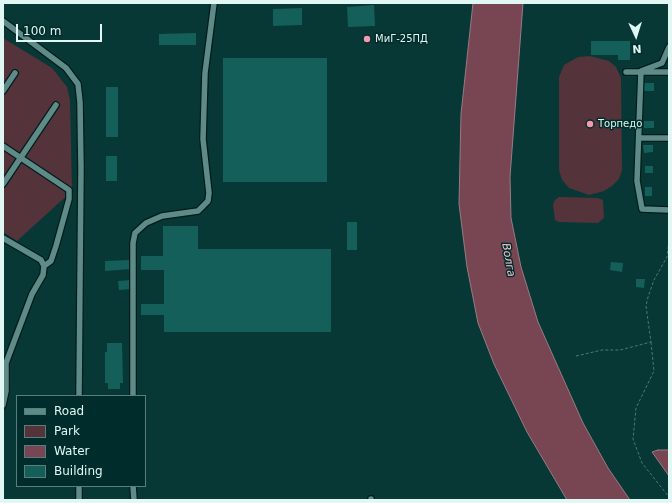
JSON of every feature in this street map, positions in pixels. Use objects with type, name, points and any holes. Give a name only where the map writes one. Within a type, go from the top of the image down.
[{"type":"street","points":[[133,395],[133,243],[135,232],[146,223],[162,216],[198,211],[208,200],[209,193],[203,139],[205,73],[214,3]]},
{"type":"street","points":[[3,22],[66,68],[78,84],[80,102],[81,169],[79,395]]},
{"type":"street","points":[[641,71],[662,63],[669,48]]},
{"type":"street","points":[[641,71],[638,181],[642,209],[669,210]]},
{"type":"street","points":[[626,72],[669,72]]},
{"type":"street","points":[[3,91],[14,73]]},
{"type":"street","points":[[3,184],[22,158],[56,105]]},
{"type":"street","points":[[640,138],[669,138]]},
{"type":"street","points":[[3,146],[66,186],[69,192],[56,246],[50,261],[44,266]]},
{"type":"street","points":[[3,238],[41,260],[44,266],[43,275],[32,294],[6,363],[6,391],[3,405]]},
{"type":"street","points":[[78,500],[79,487]]},
{"type":"street","points":[[133,487],[134,500]]},
{"type":"path","points":[[669,240],[667,257],[654,280],[646,306],[654,371],[636,408],[633,439],[635,449],[642,463],[669,497]]},
{"type":"path","points":[[576,356],[602,350],[620,350],[651,342]]},
{"type":"green space","points":[[3,38],[52,68],[67,87],[70,100],[72,191],[17,241],[3,232]]},
{"type":"green space","name":"Торпедо","points":[[590,56],[609,61],[616,67],[621,78],[622,170],[619,179],[612,186],[604,191],[589,195],[569,188],[562,180],[559,170],[559,77],[564,65],[578,57]]},
{"type":"green space","points":[[559,197],[598,198],[603,200],[604,218],[598,223],[559,222],[555,220],[553,204]]},
{"type":"water","name":"Волга","points":[[473,3],[523,3],[510,177],[511,218],[521,267],[538,322],[583,423],[608,468],[630,500],[567,500],[527,432],[494,364],[478,323],[467,267],[459,204],[461,114]]},
{"type":"water","points":[[658,450],[669,450],[669,476],[652,452]]},
{"type":"building","points":[[374,5],[375,26],[348,27],[347,7]]},
{"type":"building","points":[[302,8],[302,25],[273,26],[273,9]]},
{"type":"building","points":[[196,33],[196,45],[159,45],[159,34]]},
{"type":"building","points":[[591,41],[630,41],[630,60],[618,60],[618,55],[591,55]]},
{"type":"building","points":[[223,58],[327,58],[327,182],[223,182]]},
{"type":"building","points":[[644,83],[654,83],[654,91],[644,91]]},
{"type":"building","points":[[106,87],[118,87],[118,137],[106,137]]},
{"type":"building","points":[[644,121],[654,121],[654,128],[644,128]]},
{"type":"building","points":[[643,145],[653,145],[653,152],[644,153]]},
{"type":"building","points":[[106,156],[117,156],[117,181],[106,181]]},
{"type":"building","points":[[645,166],[653,166],[653,173],[645,173]]},
{"type":"building","points":[[645,187],[652,187],[652,196],[645,196]]},
{"type":"building","points":[[347,222],[357,222],[357,250],[347,250]]},
{"type":"building","points":[[163,226],[198,226],[198,249],[331,249],[331,332],[164,332],[164,315],[141,315],[141,304],[164,304],[164,270],[141,270],[141,256],[163,256]]},
{"type":"building","points":[[130,260],[131,269],[105,271],[105,261]]},
{"type":"building","points":[[611,262],[623,263],[622,272],[610,270]]},
{"type":"building","points":[[636,279],[645,279],[644,288],[636,287]]},
{"type":"building","points":[[131,280],[131,289],[119,290],[118,281]]},
{"type":"building","points":[[107,343],[122,343],[123,383],[120,383],[120,389],[108,389],[108,383],[105,383],[105,352],[107,352]]},
{"type":"place","name":"МиГ-25ПД","points":[[367,39]]},
{"type":"place","name":"Торпедо","points":[[590,124]]}]
